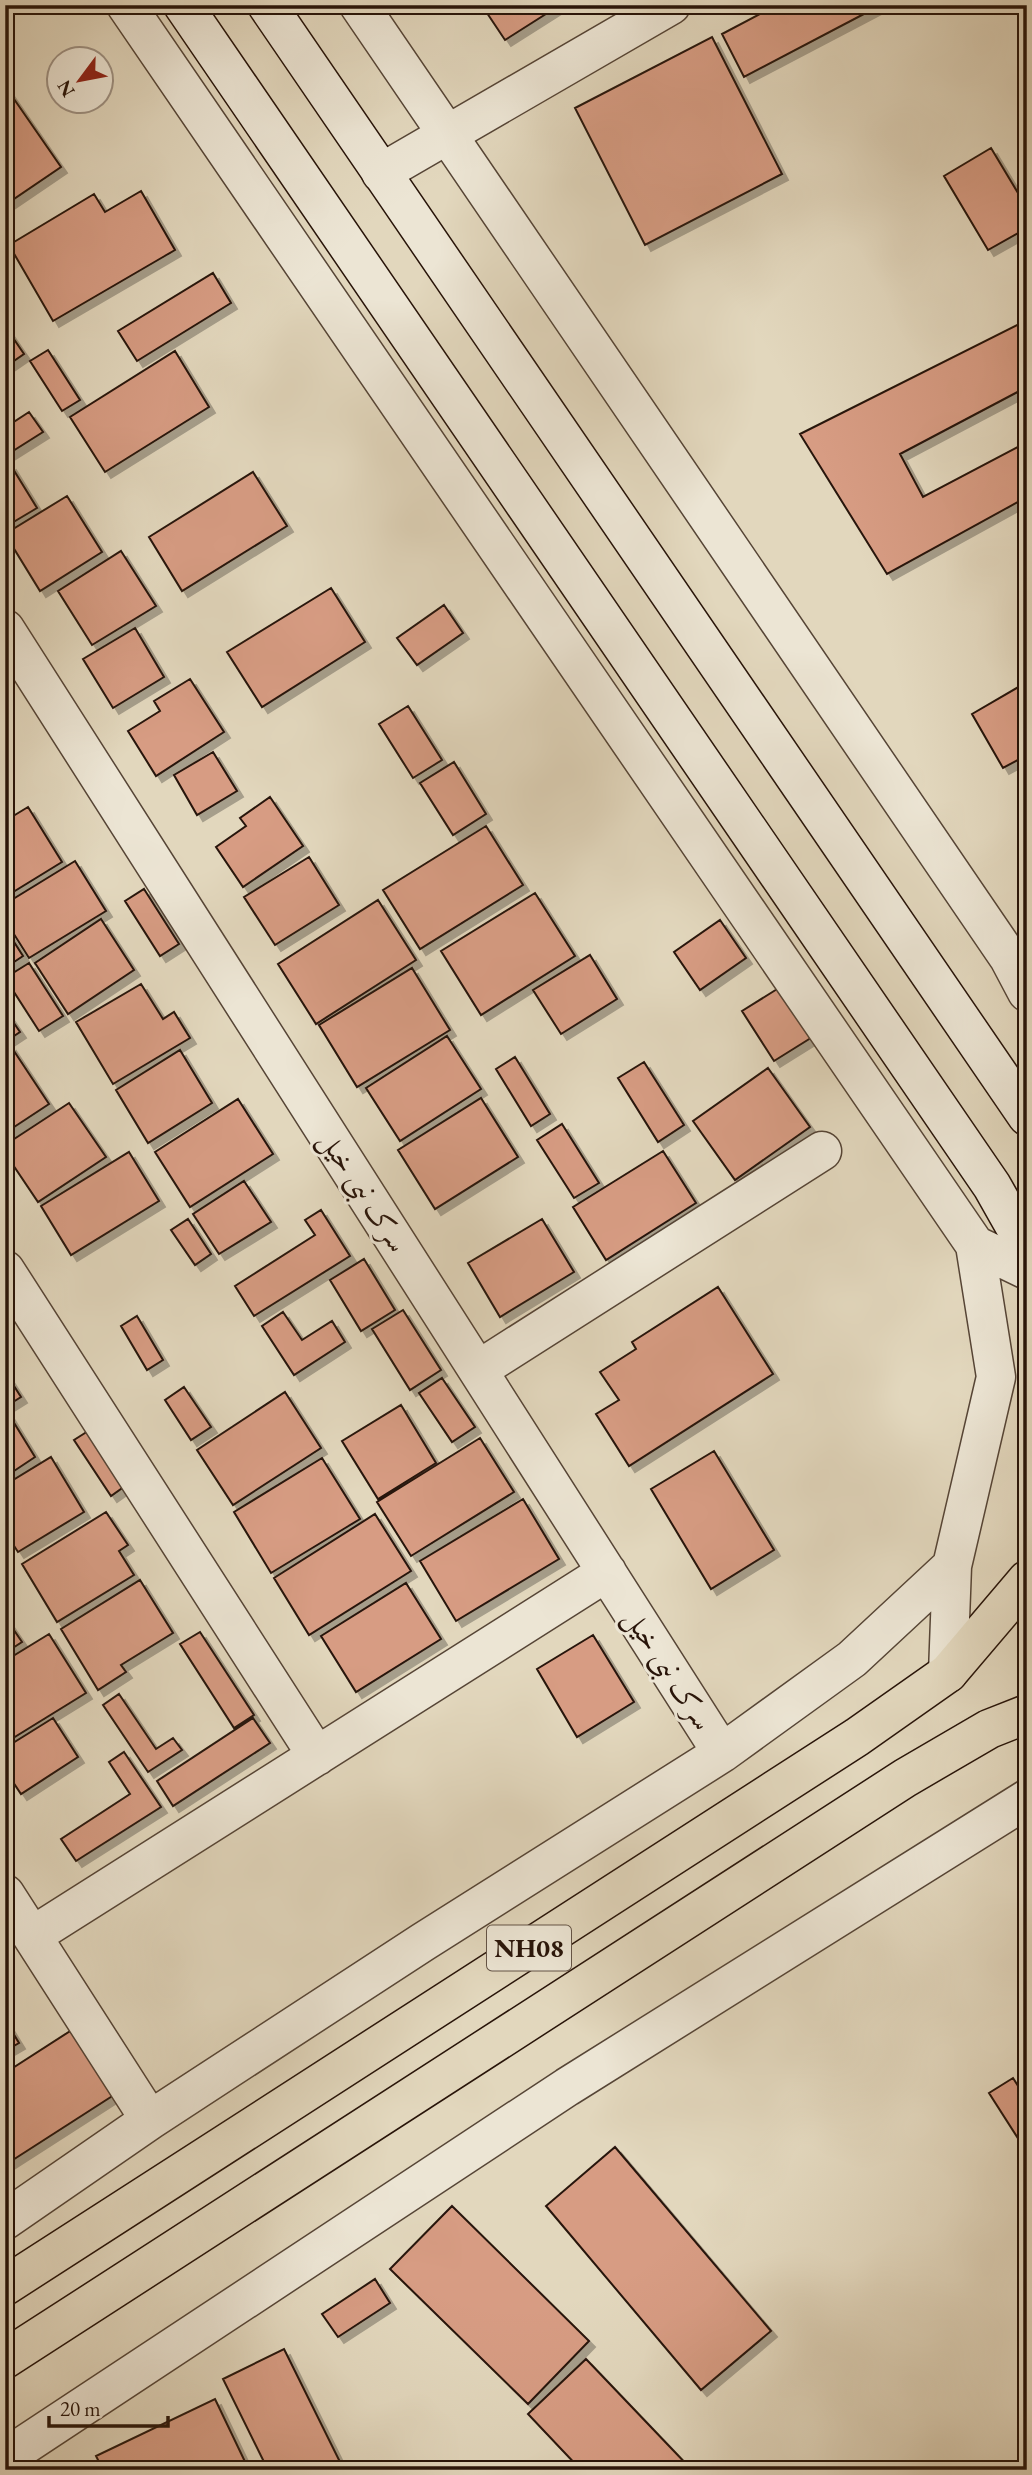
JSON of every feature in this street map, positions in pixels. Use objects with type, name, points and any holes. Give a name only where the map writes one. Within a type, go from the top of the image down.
[{"type":"highway","name":"NH08","points":[[5,2286],[857,1737],[948,1673],[1027,1580]]},
{"type":"highway","name":"NH08","points":[[5,2359],[905,1777],[989,1728],[1027,1714]]},
{"type":"street","points":[[126,5],[975,1245],[996,1377],[953,1566],[948,1673]]},
{"type":"street","points":[[183,5],[992,1186],[1027,1248]]},
{"type":"street","points":[[267,5],[1027,1116]]},
{"type":"street","points":[[359,5],[1009,958],[1027,992]]},
{"type":"street","points":[[381,173],[671,5]]},
{"type":"street","name":"سرک نبی خیل","points":[[5,629],[722,1753]]},
{"type":"street","points":[[478,1370],[822,1151]]},
{"type":"street","points":[[975,1245],[1027,1270]]},
{"type":"street","points":[[5,1270],[317,1756]]},
{"type":"street","points":[[5,2220],[150,2120],[423,1942],[722,1753],[852,1659],[953,1566]]},
{"type":"street","points":[[32,1936],[607,1572]]},
{"type":"street","points":[[5,2458],[567,2087],[1027,1799]]},
{"type":"street","points":[[5,1894],[150,2120]]},
{"type":"building","points":[[492,5],[560,5],[505,40],[485,10]]},
{"type":"building","points":[[777,5],[881,5],[744,77],[722,34]]},
{"type":"building","points":[[712,37],[782,174],[645,245],[575,108]]},
{"type":"building","points":[[5,86],[61,167],[5,205]]},
{"type":"building","points":[[991,148],[1027,208],[1027,228],[988,250],[944,176]]},
{"type":"building","points":[[141,191],[175,250],[53,321],[9,245],[94,194],[105,212]]},
{"type":"building","points":[[213,273],[231,303],[137,361],[118,331]]},
{"type":"building","points":[[1027,320],[1027,387],[900,454],[923,497],[1027,442],[1027,497],[887,574],[800,434]]},
{"type":"building","points":[[5,326],[24,354],[5,367]]},
{"type":"building","points":[[48,350],[80,400],[62,411],[30,361]]},
{"type":"building","points":[[175,351],[209,407],[105,472],[70,417]]},
{"type":"building","points":[[5,412],[12,423],[29,412],[43,432],[5,456]]},
{"type":"building","points":[[10,464],[37,508],[5,527],[5,467]]},
{"type":"building","points":[[253,472],[287,526],[182,591],[149,537]]},
{"type":"building","points":[[67,496],[102,552],[40,591],[5,534]]},
{"type":"building","points":[[121,551],[156,606],[92,645],[58,591]]},
{"type":"building","points":[[331,588],[365,642],[262,707],[227,652]]},
{"type":"building","points":[[444,605],[463,633],[417,665],[397,638]]},
{"type":"building","points":[[135,628],[164,677],[113,708],[83,659]]},
{"type":"building","points":[[190,679],[224,732],[156,776],[128,731],[160,711],[154,701]]},
{"type":"building","points":[[1027,682],[1027,755],[1003,768],[972,714]]},
{"type":"building","points":[[408,706],[442,760],[413,778],[379,724]]},
{"type":"building","points":[[213,752],[237,791],[197,815],[174,775]]},
{"type":"building","points":[[454,762],[486,814],[453,835],[420,783]]},
{"type":"building","points":[[270,797],[303,846],[243,887],[216,847],[246,826],[240,818]]},
{"type":"building","points":[[28,807],[62,862],[5,897],[5,821]]},
{"type":"building","points":[[486,826],[523,885],[420,949],[383,890]]},
{"type":"building","points":[[309,857],[339,905],[275,945],[244,897]]},
{"type":"building","points":[[75,861],[106,911],[29,958],[5,920],[5,904]]},
{"type":"building","points":[[144,889],[179,944],[160,956],[125,901]]},
{"type":"building","points":[[535,893],[575,956],[481,1015],[441,951]]},
{"type":"building","points":[[378,900],[416,960],[316,1024],[278,964]]},
{"type":"building","points":[[101,919],[134,970],[68,1014],[35,963]]},
{"type":"building","points":[[720,920],[746,958],[700,990],[674,952]]},
{"type":"building","points":[[5,928],[23,956],[5,968]]},
{"type":"building","points":[[590,955],[617,999],[561,1034],[533,990]]},
{"type":"building","points":[[29,963],[63,1016],[39,1031],[5,978]]},
{"type":"building","points":[[412,968],[450,1030],[357,1087],[319,1025]]},
{"type":"building","points":[[141,984],[163,1019],[174,1012],[190,1038],[113,1084],[76,1022]]},
{"type":"building","points":[[782,986],[814,1036],[774,1061],[742,1011]]},
{"type":"building","points":[[5,1010],[20,1032],[5,1042]]},
{"type":"building","points":[[447,1036],[481,1089],[400,1141],[366,1088]]},
{"type":"building","points":[[10,1045],[49,1104],[5,1133],[5,1049]]},
{"type":"building","points":[[180,1050],[212,1103],[148,1143],[116,1090]]},
{"type":"building","points":[[515,1057],[550,1114],[531,1126],[496,1069]]},
{"type":"building","points":[[644,1062],[684,1125],[658,1142],[618,1078]]},
{"type":"building","points":[[768,1068],[810,1127],[735,1180],[693,1121]]},
{"type":"building","points":[[481,1098],[518,1157],[435,1209],[398,1150]]},
{"type":"building","points":[[238,1099],[273,1154],[190,1207],[155,1152]]},
{"type":"building","points":[[69,1103],[106,1157],[38,1202],[5,1153],[5,1145]]},
{"type":"building","points":[[562,1124],[599,1183],[574,1198],[537,1140]]},
{"type":"building","points":[[663,1151],[696,1203],[606,1260],[573,1207]]},
{"type":"building","points":[[129,1152],[159,1201],[71,1255],[41,1206]]},
{"type":"building","points":[[244,1181],[271,1222],[219,1254],[193,1214]]},
{"type":"building","points":[[321,1210],[350,1256],[254,1316],[235,1286],[315,1235],[305,1220]]},
{"type":"building","points":[[188,1219],[211,1254],[195,1265],[171,1230]]},
{"type":"building","points":[[542,1219],[574,1272],[500,1317],[468,1263]]},
{"type":"building","points":[[364,1259],[395,1310],[361,1331],[330,1280]]},
{"type":"building","points":[[718,1287],[773,1374],[629,1466],[596,1414],[619,1400],[600,1372],[636,1349],[632,1342]]},
{"type":"building","points":[[403,1310],[441,1370],[410,1390],[372,1329]]},
{"type":"building","points":[[283,1312],[302,1340],[332,1321],[345,1342],[294,1375],[262,1326]]},
{"type":"building","points":[[137,1316],[163,1360],[147,1370],[121,1326]]},
{"type":"building","points":[[5,1372],[21,1397],[5,1407]]},
{"type":"building","points":[[442,1378],[475,1427],[452,1442],[419,1393]]},
{"type":"building","points":[[184,1387],[211,1427],[191,1440],[165,1400]]},
{"type":"building","points":[[285,1392],[321,1448],[233,1505],[197,1450]]},
{"type":"building","points":[[401,1405],[436,1463],[378,1499],[342,1441]]},
{"type":"building","points":[[8,1413],[35,1457],[5,1477],[5,1414]]},
{"type":"building","points":[[96,1426],[132,1481],[111,1496],[74,1440]]},
{"type":"building","points":[[480,1438],[514,1492],[411,1556],[377,1502]]},
{"type":"building","points":[[714,1451],[774,1550],[711,1589],[651,1489]]},
{"type":"building","points":[[51,1457],[84,1512],[18,1552],[5,1532],[5,1485]]},
{"type":"building","points":[[322,1458],[360,1519],[271,1573],[234,1512]]},
{"type":"building","points":[[523,1499],[559,1559],[456,1621],[420,1561]]},
{"type":"building","points":[[106,1512],[128,1545],[119,1551],[134,1575],[57,1622],[22,1564]]},
{"type":"building","points":[[375,1514],[411,1571],[309,1635],[274,1578]]},
{"type":"building","points":[[140,1580],[173,1633],[121,1665],[126,1672],[98,1690],[61,1629]]},
{"type":"building","points":[[406,1583],[441,1639],[356,1692],[321,1636]]},
{"type":"building","points":[[5,1617],[22,1642],[5,1653]]},
{"type":"building","points":[[200,1632],[254,1715],[234,1728],[180,1644]]},
{"type":"building","points":[[49,1634],[86,1693],[5,1743],[5,1661]]},
{"type":"building","points":[[593,1635],[634,1702],[577,1737],[537,1669]]},
{"type":"building","points":[[119,1694],[156,1749],[173,1738],[182,1750],[148,1772],[103,1705]]},
{"type":"building","points":[[53,1718],[78,1757],[21,1794],[5,1770],[5,1748]]},
{"type":"building","points":[[253,1718],[270,1743],[173,1806],[157,1781]]},
{"type":"building","points":[[124,1752],[161,1807],[76,1861],[61,1839],[130,1794],[109,1762]]},
{"type":"building","points":[[5,2020],[19,2043],[5,2051]]},
{"type":"building","points":[[75,2028],[117,2093],[5,2165],[5,2073]]},
{"type":"building","points":[[1013,2078],[1027,2100],[1026,2151],[989,2093]]},
{"type":"building","points":[[615,2147],[771,2331],[701,2390],[546,2206]]},
{"type":"building","points":[[452,2206],[589,2341],[528,2404],[390,2269]]},
{"type":"building","points":[[375,2279],[390,2303],[338,2337],[322,2314]]},
{"type":"building","points":[[284,2349],[344,2470],[268,2470],[223,2379]]},
{"type":"building","points":[[586,2359],[692,2470],[581,2470],[528,2414]]},
{"type":"building","points":[[215,2399],[249,2470],[103,2470],[96,2456]]}]
